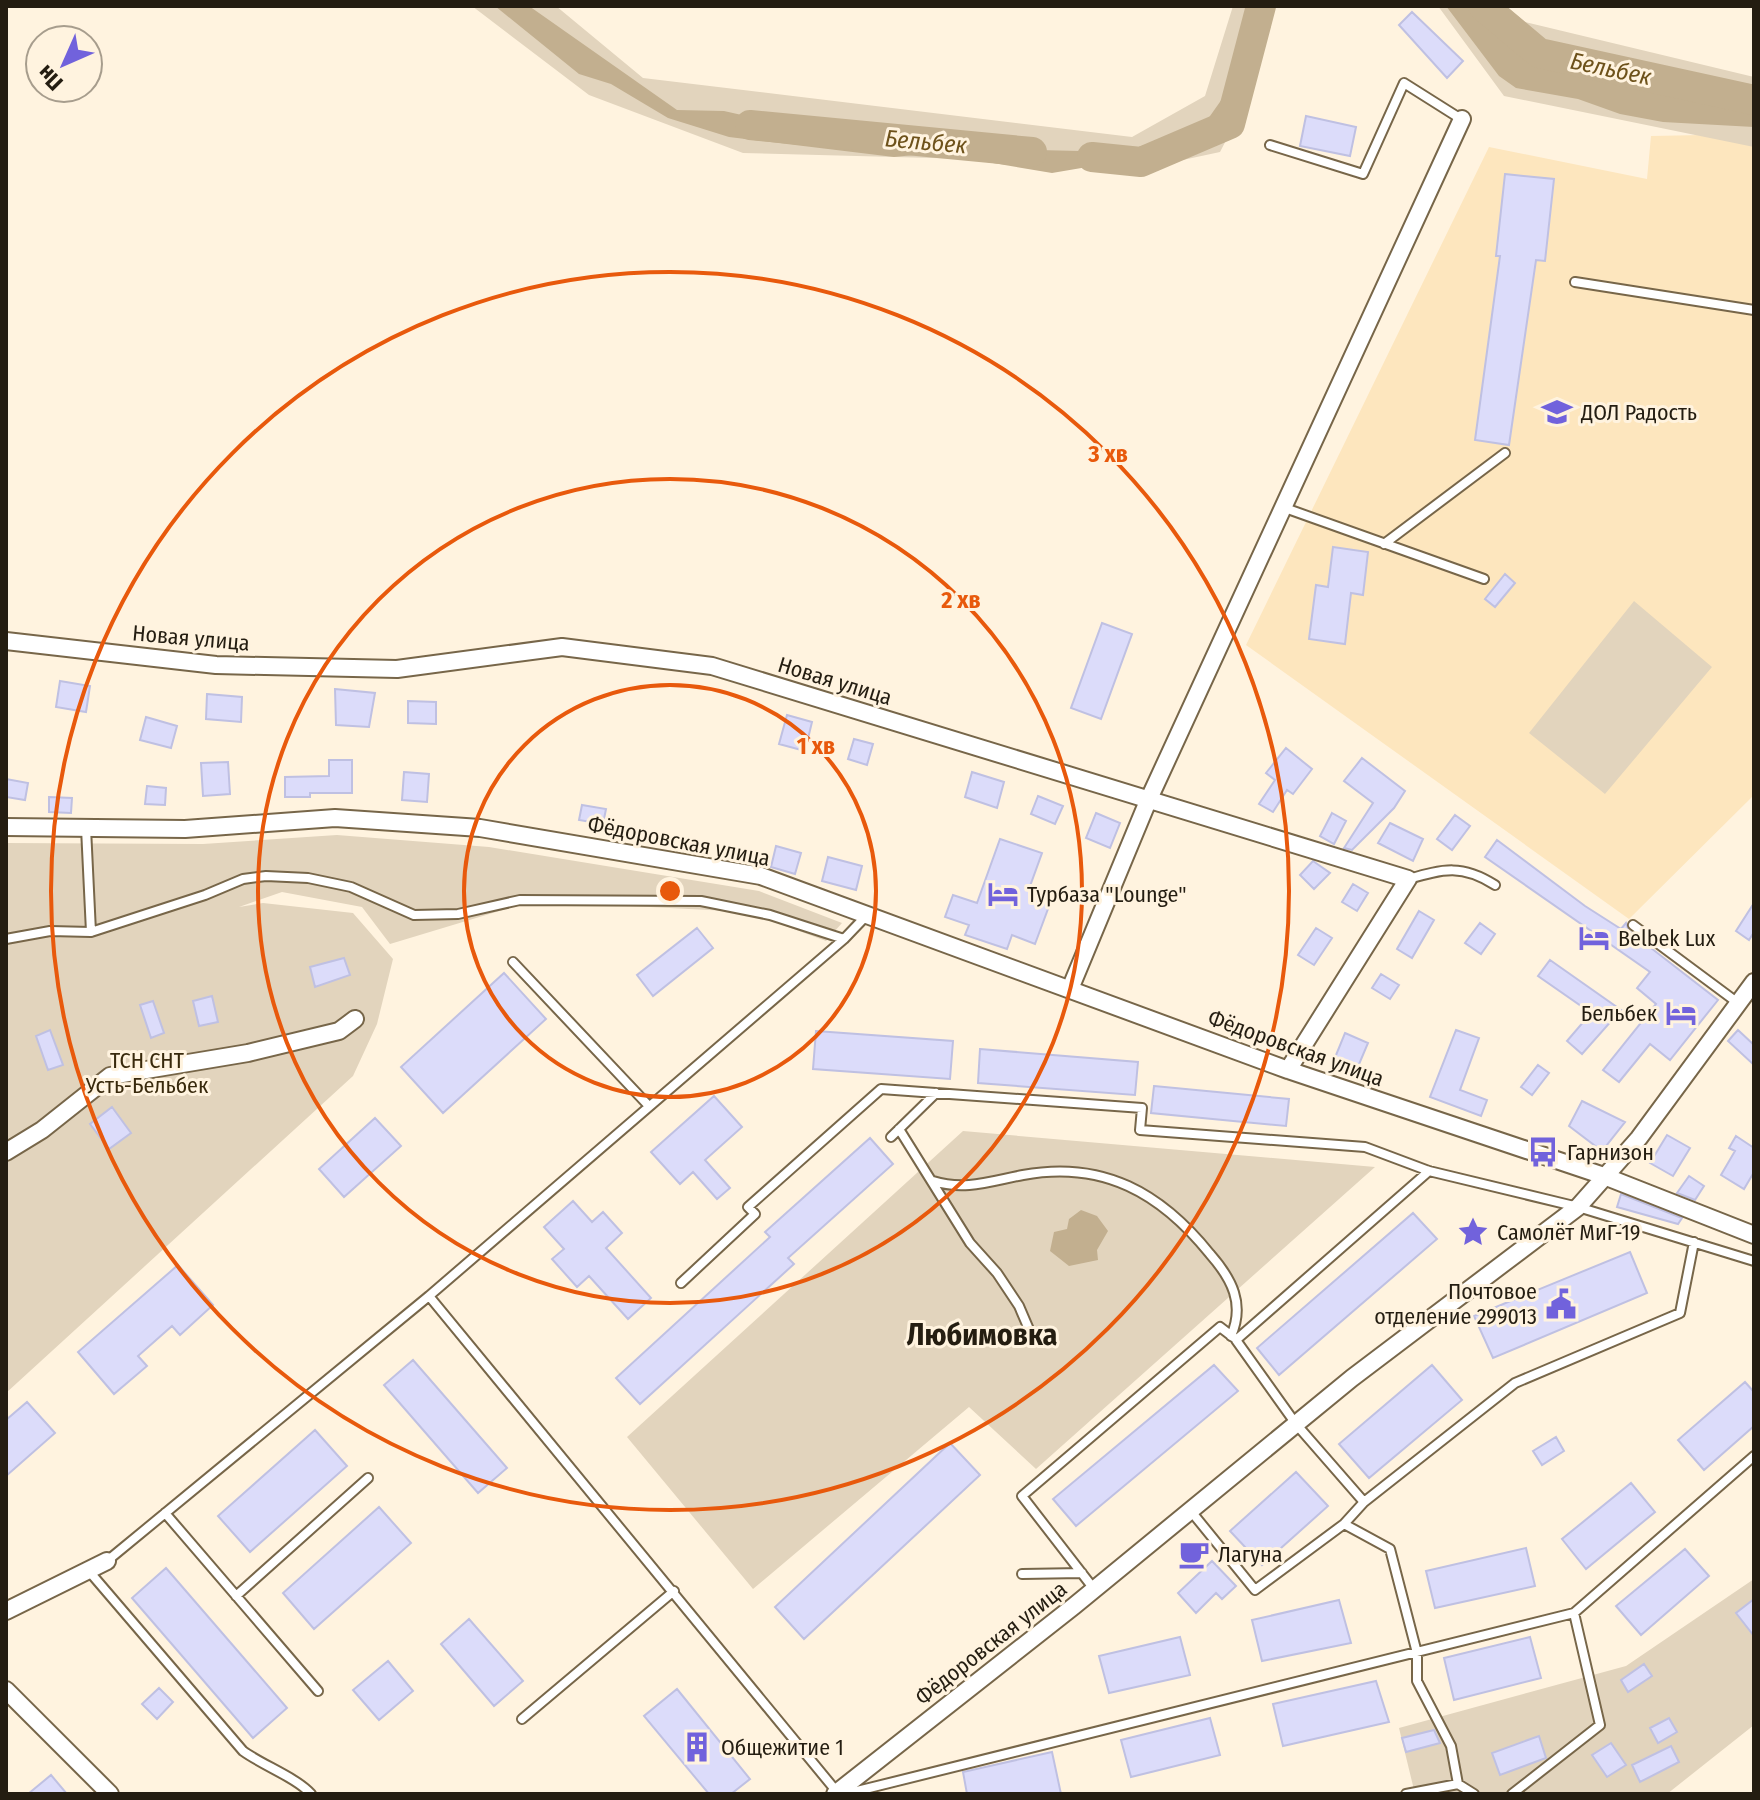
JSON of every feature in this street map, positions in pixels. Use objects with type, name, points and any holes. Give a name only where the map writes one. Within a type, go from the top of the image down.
[{"type":"street","points":[[1070,989],[1148,801],[1462,119]]},
{"type":"street","name":"Новая улица","points":[[6,641],[216,665],[397,669],[562,647],[712,666],[1408,879]]},
{"type":"street","name":"Фёдоровская улица","points":[[6,827],[185,829],[335,818],[480,828],[761,876],[1288,1070],[1604,1176],[1578,1207],[1189,1509],[842,1793]]},
{"type":"street","points":[[1288,1070],[1408,879]]},
{"type":"street","points":[[1754,982],[1639,1138],[1604,1176],[1754,1235]]},
{"type":"street","points":[[6,1152],[42,1130],[110,1076],[248,1053],[339,1031],[355,1019]]},
{"type":"street","points":[[6,1611],[107,1561]]},
{"type":"street","points":[[6,1690],[110,1794]]},
{"type":"lane","points":[[1270,145],[1363,174],[1404,83],[1462,119]]},
{"type":"lane","points":[[1575,282],[1754,310]]},
{"type":"lane","points":[[1384,544],[1505,453]]},
{"type":"lane","points":[[1285,508],[1484,579]]},
{"type":"lane","points":[[86,828],[91,932]]},
{"type":"lane","points":[[1408,879],[1454,869],[1473,871],[1495,885]]},
{"type":"lane","points":[[6,939],[50,931],[91,932],[205,895],[243,879],[266,876],[308,878],[351,887],[414,915],[458,914],[520,900],[701,901],[770,915],[844,939]]},
{"type":"lane","points":[[107,1561],[429,1296],[844,939],[867,914]]},
{"type":"lane","points":[[1633,925],[1738,1003]]},
{"type":"lane","points":[[513,962],[648,1105]]},
{"type":"lane","points":[[681,1283],[755,1214],[748,1207],[881,1089],[1142,1108],[1140,1130],[1365,1147],[1429,1171],[1578,1207],[1754,1261]]},
{"type":"lane","points":[[891,1137],[936,1093]]},
{"type":"lane","points":[[899,1129],[970,1243],[997,1273],[1019,1306],[1031,1334]]},
{"type":"lane","points":[[933,1181],[964,1187],[1055,1170],[1120,1180],[1154,1199],[1204,1245],[1228,1275],[1240,1317],[1234,1338]]},
{"type":"lane","points":[[1234,1338],[1429,1171]]},
{"type":"lane","points":[[1189,1509],[1255,1590],[1344,1524],[1364,1502],[1515,1383],[1680,1313],[1694,1242]]},
{"type":"lane","points":[[429,1296],[842,1793],[1574,1613],[1754,1456]]},
{"type":"lane","points":[[1094,1589],[1022,1496],[1220,1327],[1234,1338],[1296,1424],[1364,1502]]},
{"type":"lane","points":[[236,1596],[368,1478]]},
{"type":"lane","points":[[165,1513],[318,1691]]},
{"type":"lane","points":[[1344,1524],[1390,1549],[1417,1653],[1417,1681],[1451,1746],[1458,1784]]},
{"type":"lane","points":[[88,1570],[243,1751],[269,1770],[303,1785],[311,1794]]},
{"type":"lane","points":[[1022,1574],[1082,1573]]},
{"type":"lane","points":[[522,1719],[674,1591]]},
{"type":"lane","points":[[1512,1794],[1600,1725],[1574,1613]]},
{"type":"lane","points":[[1406,1794],[1458,1784],[1474,1794]]},
{"type":"shaded area","name":"ДОЛ Радость","points":[[1754,134],[1754,795],[1629,919],[1246,645],[1489,147],[1647,179],[1651,136]]},
{"type":"green space","points":[[472,6],[556,6],[643,78],[1132,137],[1205,96],[1233,6],[1274,6],[1248,98],[1220,152],[1164,164],[743,153],[589,95]]},
{"type":"green space","points":[[1438,6],[1506,6],[1525,22],[1754,77],[1754,147],[1504,96]]},
{"type":"green space","points":[[1634,601],[1712,667],[1605,794],[1529,733]]},
{"type":"green space","name":"ТСН СНТ Усть-Бельбек","points":[[337,835],[489,847],[759,891],[842,923],[826,941],[748,912],[532,901],[390,944],[362,907],[282,892],[239,907],[263,903],[353,913],[393,959],[377,1024],[353,1076],[6,1393],[6,843],[203,844]]},
{"type":"green space","points":[[963,1131],[1375,1167],[1036,1469],[969,1407],[753,1589],[627,1437]]},
{"type":"green space","points":[[1754,1579],[1754,1725],[1667,1794],[1415,1794],[1399,1728],[1626,1666]]},
{"type":"water","name":"Бельбек","points":[[495,6],[529,6],[677,110],[724,111],[782,124],[790,129],[1000,149],[1123,152],[1203,126],[1222,99],[1238,65],[1249,6],[1268,6],[1241,100],[1211,146],[1052,173],[934,153],[894,157],[729,137],[668,118],[611,84],[579,74]]},
{"type":"water","name":"Бельбек","points":[[1446,6],[1483,6],[1539,53],[1754,100],[1754,127],[1663,122],[1620,114],[1578,99],[1516,88],[1499,76]]},
{"type":"water","points":[[1081,1210],[1097,1216],[1108,1231],[1097,1250],[1098,1260],[1069,1266],[1050,1251],[1054,1232],[1067,1229],[1069,1219]]},
{"type":"building","points":[[1412,12],[1463,61],[1447,78],[1399,25]]},
{"type":"building","points":[[1306,116],[1356,127],[1350,156],[1300,146]]},
{"type":"building","points":[[1505,174],[1554,179],[1545,261],[1536,260],[1509,445],[1475,440],[1500,256],[1496,256]]},
{"type":"building","points":[[1333,547],[1368,552],[1363,595],[1351,593],[1345,644],[1309,639],[1316,585],[1328,587]]},
{"type":"building","points":[[1505,574],[1515,583],[1495,607],[1485,599]]},
{"type":"building","points":[[1102,623],[1132,634],[1101,719],[1071,708]]},
{"type":"building","points":[[60,681],[90,686],[86,712],[56,707]]},
{"type":"building","points":[[335,689],[375,693],[369,727],[336,725]]},
{"type":"building","points":[[207,694],[242,697],[241,722],[206,719]]},
{"type":"building","points":[[408,701],[436,702],[436,724],[408,723]]},
{"type":"building","points":[[787,715],[812,722],[805,751],[779,744]]},
{"type":"building","points":[[146,717],[177,726],[171,748],[140,740]]},
{"type":"building","points":[[854,739],[873,744],[867,765],[848,759]]},
{"type":"building","points":[[1286,748],[1312,769],[1293,794],[1287,790],[1273,812],[1259,804],[1275,780],[1266,773]]},
{"type":"building","points":[[1362,758],[1405,791],[1394,808],[1352,850],[1344,848],[1373,803],[1344,781]]},
{"type":"building","points":[[329,760],[352,760],[352,793],[310,793],[310,797],[285,797],[285,777],[329,776]]},
{"type":"building","points":[[228,762],[230,794],[203,796],[201,763]]},
{"type":"building","points":[[404,772],[429,774],[427,802],[402,800]]},
{"type":"building","points":[[972,772],[1004,782],[997,808],[965,797]]},
{"type":"building","points":[[6,779],[28,783],[25,800],[6,797]]},
{"type":"building","points":[[147,786],[166,788],[165,805],[145,804]]},
{"type":"building","points":[[1038,796],[1063,806],[1055,824],[1031,814]]},
{"type":"building","points":[[49,797],[72,798],[71,813],[49,812]]},
{"type":"building","points":[[582,805],[606,809],[603,824],[579,820]]},
{"type":"building","points":[[1096,813],[1120,823],[1110,848],[1086,838]]},
{"type":"building","points":[[1332,813],[1346,821],[1334,844],[1320,836]]},
{"type":"building","points":[[1455,815],[1470,826],[1452,850],[1437,839]]},
{"type":"building","points":[[1390,823],[1423,839],[1413,861],[1378,843]]},
{"type":"building","name":"Турбаза \"Lounge\"","points":[[1000,839],[1042,853],[1029,889],[1052,898],[1035,944],[1012,935],[1007,949],[965,935],[969,925],[945,917],[953,895],[977,903]]},
{"type":"building","points":[[1497,840],[1585,906],[1621,929],[1626,923],[1629,931],[1718,1000],[1670,1060],[1650,1044],[1619,1082],[1603,1070],[1656,1004],[1637,988],[1650,972],[1485,857]]},
{"type":"building","points":[[776,846],[801,853],[795,874],[771,867]]},
{"type":"building","points":[[828,857],[862,866],[856,890],[822,881]]},
{"type":"building","points":[[1313,861],[1330,873],[1314,889],[1300,875]]},
{"type":"building","points":[[1353,884],[1368,893],[1357,911],[1342,902]]},
{"type":"building","points":[[1754,903],[1754,932],[1749,940],[1736,931]]},
{"type":"building","points":[[1419,911],[1434,920],[1412,958],[1397,949]]},
{"type":"building","points":[[1480,923],[1495,934],[1481,954],[1465,943]]},
{"type":"building","points":[[697,928],[713,948],[653,996],[637,975]]},
{"type":"building","points":[[1316,928],[1332,938],[1314,965],[1298,955]]},
{"type":"building","points":[[344,958],[350,975],[315,987],[310,967]]},
{"type":"building","points":[[1550,960],[1621,1010],[1582,1054],[1567,1041],[1591,1013],[1538,976]]},
{"type":"building","points":[[504,973],[546,1019],[443,1113],[401,1067]]},
{"type":"building","points":[[1381,974],[1399,985],[1390,999],[1372,988]]},
{"type":"building","points":[[212,996],[218,1022],[199,1026],[193,1001]]},
{"type":"building","points":[[153,1001],[164,1033],[151,1038],[140,1005]]},
{"type":"building","points":[[50,1030],[63,1065],[48,1070],[36,1036]]},
{"type":"building","points":[[1456,1030],[1479,1038],[1460,1090],[1487,1100],[1481,1116],[1430,1097]]},
{"type":"building","points":[[1738,1030],[1754,1045],[1754,1065],[1728,1041]]},
{"type":"building","points":[[816,1031],[953,1041],[950,1079],[813,1069]]},
{"type":"building","points":[[1345,1033],[1368,1043],[1357,1069],[1334,1060]]},
{"type":"building","points":[[980,1049],[1138,1062],[1135,1095],[978,1083]]},
{"type":"building","points":[[1538,1065],[1549,1073],[1532,1095],[1521,1087]]},
{"type":"building","points":[[1154,1086],[1289,1099],[1286,1126],[1151,1113]]},
{"type":"building","points":[[714,1096],[742,1127],[705,1160],[730,1188],[717,1199],[693,1172],[680,1184],[651,1152]]},
{"type":"building","points":[[1582,1101],[1625,1122],[1602,1151],[1569,1126]]},
{"type":"building","points":[[112,1107],[131,1133],[109,1149],[90,1124]]},
{"type":"building","points":[[375,1118],[401,1146],[344,1197],[319,1169]]},
{"type":"building","points":[[1667,1135],[1690,1148],[1673,1176],[1650,1163]]},
{"type":"building","points":[[1736,1136],[1754,1148],[1754,1172],[1744,1189],[1721,1175],[1735,1151],[1729,1148]]},
{"type":"building","points":[[870,1138],[893,1164],[788,1258],[794,1264],[640,1404],[616,1378],[770,1237],[765,1232]]},
{"type":"building","points":[[1689,1176],[1704,1186],[1695,1200],[1677,1193]]},
{"type":"building","points":[[1621,1194],[1682,1218],[1678,1224],[1617,1207]]},
{"type":"building","points":[[573,1201],[592,1222],[603,1212],[622,1233],[606,1248],[651,1298],[628,1319],[589,1276],[577,1287],[552,1259],[564,1249],[544,1227]]},
{"type":"building","points":[[1413,1213],[1437,1239],[1279,1375],[1257,1348]]},
{"type":"building","name":"Почтовое отделение 299013","points":[[1630,1252],[1647,1293],[1493,1358],[1474,1316]]},
{"type":"building","points":[[178,1265],[213,1305],[180,1335],[172,1326],[138,1356],[147,1366],[114,1394],[78,1352]]},
{"type":"building","points":[[413,1360],[507,1468],[478,1493],[384,1385]]},
{"type":"building","points":[[1214,1365],[1238,1391],[1076,1526],[1053,1499]]},
{"type":"building","points":[[1432,1365],[1462,1400],[1369,1478],[1339,1444]]},
{"type":"building","points":[[1745,1382],[1754,1392],[1754,1426],[1704,1470],[1678,1440]]},
{"type":"building","points":[[27,1402],[55,1433],[6,1476],[6,1420]]},
{"type":"building","points":[[315,1430],[347,1466],[250,1552],[218,1516]]},
{"type":"building","points":[[1556,1437],[1564,1451],[1542,1465],[1533,1451]]},
{"type":"building","points":[[950,1443],[980,1475],[804,1639],[775,1607]]},
{"type":"building","points":[[1296,1472],[1328,1506],[1262,1565],[1230,1531]]},
{"type":"building","points":[[1631,1483],[1655,1512],[1586,1569],[1562,1539]]},
{"type":"building","points":[[379,1507],[411,1543],[314,1629],[283,1593]]},
{"type":"building","points":[[1526,1548],[1535,1586],[1435,1608],[1426,1571]]},
{"type":"building","points":[[1685,1549],[1709,1576],[1641,1635],[1616,1606]]},
{"type":"building","points":[[1212,1561],[1236,1586],[1222,1599],[1216,1593],[1196,1613],[1178,1593]]},
{"type":"building","points":[[166,1568],[287,1708],[253,1738],[132,1598]]},
{"type":"building","points":[[1754,1599],[1754,1636],[1736,1613]]},
{"type":"building","points":[[1339,1600],[1351,1643],[1262,1661],[1252,1620]]},
{"type":"building","points":[[469,1619],[523,1681],[494,1706],[441,1644]]},
{"type":"building","points":[[1180,1637],[1190,1675],[1109,1693],[1099,1656]]},
{"type":"building","points":[[1530,1637],[1541,1678],[1454,1700],[1444,1658]]},
{"type":"building","points":[[388,1661],[413,1691],[379,1720],[353,1690]]},
{"type":"building","points":[[1644,1664],[1652,1676],[1628,1692],[1621,1680]]},
{"type":"building","points":[[1376,1681],[1389,1722],[1283,1746],[1273,1704]]},
{"type":"building","points":[[159,1688],[173,1702],[157,1719],[142,1704]]},
{"type":"building","name":"Общежитие 1","points":[[677,1689],[750,1779],[731,1794],[709,1794],[644,1716]]},
{"type":"building","points":[[1210,1718],[1220,1755],[1131,1777],[1121,1740]]},
{"type":"building","points":[[1669,1718],[1677,1732],[1658,1743],[1650,1728]]},
{"type":"building","points":[[1434,1730],[1440,1743],[1406,1752],[1402,1738]]},
{"type":"building","points":[[1539,1736],[1546,1758],[1500,1775],[1492,1753]]},
{"type":"building","points":[[1611,1743],[1626,1765],[1607,1777],[1592,1755]]},
{"type":"building","points":[[1671,1746],[1679,1762],[1640,1782],[1632,1765]]},
{"type":"building","points":[[1052,1752],[1061,1794],[967,1794],[963,1772]]},
{"type":"building","points":[[51,1775],[67,1794],[28,1794]]},
{"type":"waterway","name":"Бельбек","points":[[1092,157],[1141,162],[1230,124],[1261,6]]},
{"type":"waterway","name":"Бельбек","points":[[1483,6],[1539,53],[1754,100]]},
{"type":"waterway","name":"Бельбек","points":[[750,125],[1032,152]]},
{"type":"place","name":"ДОЛ Радость","points":[[1557,412]]},
{"type":"place","name":"Турбаза \"Lounge\"","points":[[1003,894]]},
{"type":"place","name":"Belbek Lux","points":[[1594,938]]},
{"type":"place","name":"Бельбек","points":[[1681,1013]]},
{"type":"place","name":"Гарнизон","points":[[1543,1152]]},
{"type":"place","name":"Самолёт МиГ-19","points":[[1473,1232]]},
{"type":"place","name":"Почтовое отделение 299013","points":[[1561,1304]]},
{"type":"place","name":"Лагуна","points":[[1194,1554]]},
{"type":"place","name":"Общежитие 1","points":[[697,1747]]},
{"type":"district","name":"Любимовка","points":[[982,1335]]}]
